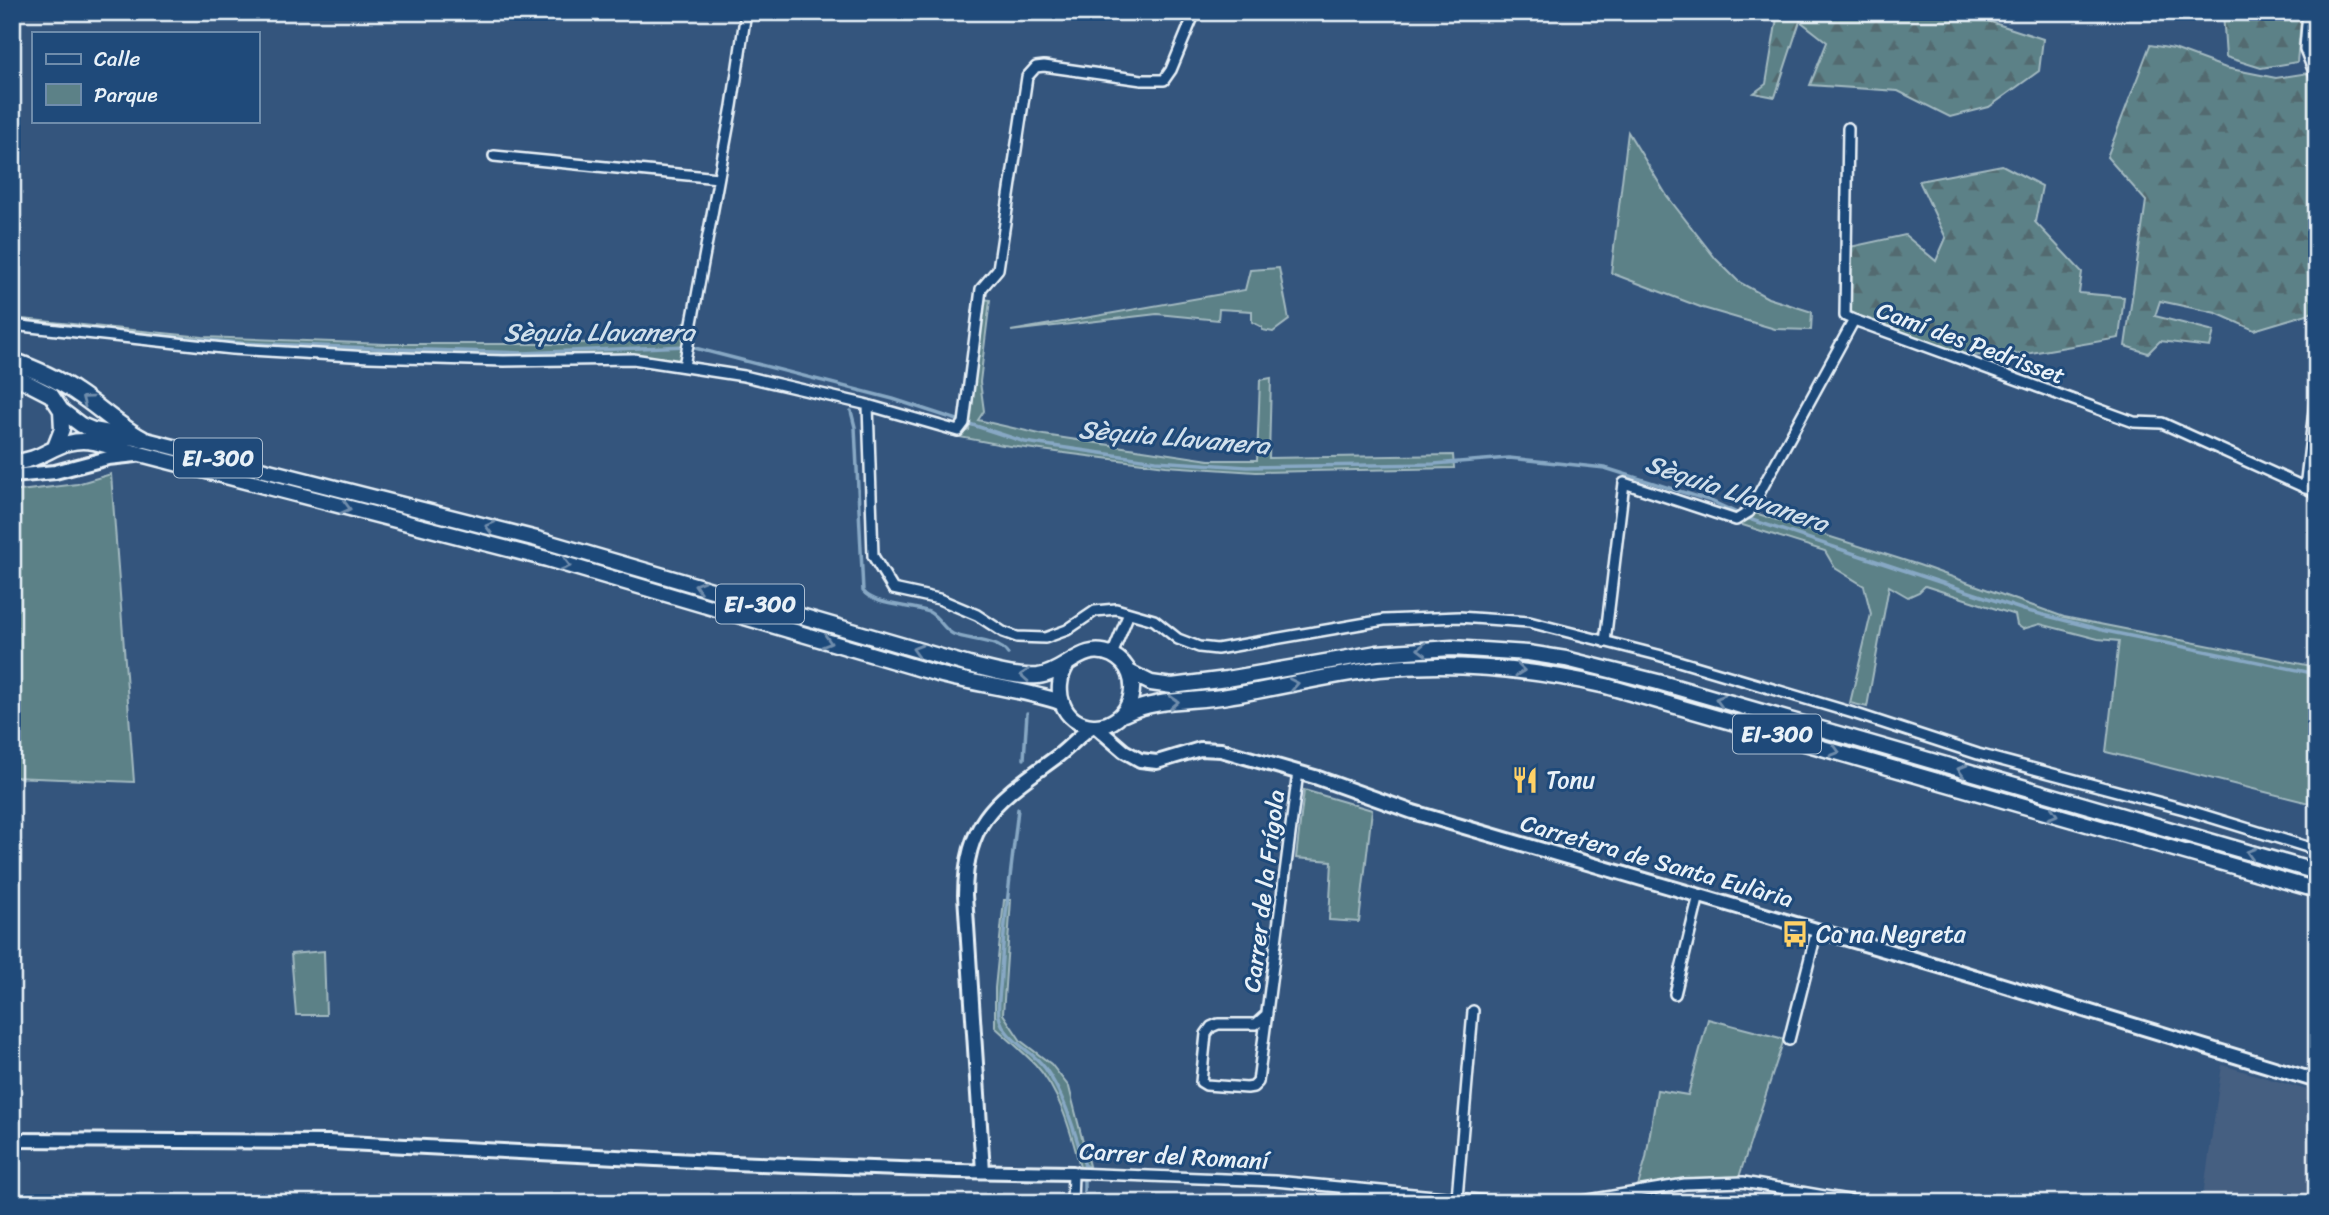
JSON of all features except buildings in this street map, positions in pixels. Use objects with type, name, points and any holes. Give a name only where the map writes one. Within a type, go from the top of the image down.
[{"type":"highway","name":"EI-300","points":[[12,361],[43,372],[73,390],[141,447]]},
{"type":"main road","name":"EI-300","points":[[12,375],[51,395],[61,410],[81,425],[141,447],[547,559],[938,674],[1060,702]]},
{"type":"main road","points":[[55,447],[62,429],[61,410]]},
{"type":"main road","name":"EI-300","points":[[12,461],[39,457],[68,442],[141,447],[537,539],[969,665],[1035,676],[1066,666],[1086,653],[1100,652],[1112,655],[1124,663],[1129,672],[1151,683],[1172,686],[1227,679],[1337,658],[1414,649],[1490,650],[1566,659],[1658,682],[2317,872]]},
{"type":"main road","name":"EI-300","points":[[1094,726],[1109,724],[1140,706],[1151,703],[1206,700],[1378,669],[1453,665],[1528,670],[1617,689],[2317,890]]},
{"type":"main road","points":[[1066,666],[1059,685],[1060,702],[1070,716],[1080,723],[1094,726]]},
{"type":"main road","points":[[1121,716],[1133,696],[1133,681],[1129,672]]},
{"type":"street","points":[[684,366],[732,106],[746,12]]},
{"type":"street","points":[[12,325],[232,349],[504,361],[633,359],[744,376],[868,405],[958,431],[964,423],[981,289],[998,269],[1027,76],[1035,67],[1044,66],[1142,80],[1164,80],[1171,70],[1195,12]]},
{"type":"street","points":[[2308,12],[2305,49],[2317,80]]},
{"type":"street","points":[[1848,128],[1845,316],[1854,320]]},
{"type":"street","points":[[494,156],[718,178]]},
{"type":"street","name":"Camí des Pedrisset","points":[[1605,642],[1624,483],[1736,520],[1749,512],[1854,320],[2134,422],[2162,423],[2317,493]]},
{"type":"street","points":[[2305,488],[2317,385]]},
{"type":"street","points":[[868,405],[873,556],[893,589],[939,599],[977,615],[1003,632],[1032,639],[1045,638],[1067,630],[1095,611],[1116,609],[1154,620],[1178,639],[1199,647],[1217,649],[1384,620],[1459,617],[1529,622],[1752,682],[1978,754],[2184,809],[2317,850]]},
{"type":"street","points":[[12,476],[55,472],[121,456],[141,447]]},
{"type":"street","points":[[1112,655],[1129,612]]},
{"type":"street","points":[[1066,749],[1070,716]]},
{"type":"street","points":[[1118,745],[1121,716]]},
{"type":"street","points":[[983,1171],[965,895],[968,856],[974,836],[995,805],[1094,726]]},
{"type":"street","name":"Carretera de Santa Eulària","points":[[1094,726],[1131,756],[1148,761],[1165,760],[1192,750],[1210,748],[1298,772],[1413,812],[1817,930],[2317,1081]]},
{"type":"street","name":"Carrer de la Frígola","points":[[1267,1014],[1256,1024],[1218,1024],[1211,1027],[1206,1034],[1201,1082],[1206,1085],[1247,1088],[1258,1082],[1267,1014],[1298,772]]},
{"type":"street","points":[[1675,994],[1699,895]]},
{"type":"street","points":[[1789,1040],[1817,930]]},
{"type":"street","points":[[1457,1198],[1473,1011]]},
{"type":"street","name":"Carrer del Romaní","points":[[12,1140],[328,1142],[836,1167],[1073,1172],[1275,1181],[1509,1203]]},
{"type":"street","points":[[1072,1203],[1073,1172]]},
{"type":"street","points":[[1571,1203],[1685,1184],[1743,1182],[1865,1203]]},
{"type":"street","points":[[1344,1203],[1345,1188]]},
{"type":"shaded area","points":[[2222,1065],[2317,1093],[2317,1203],[2202,1203]]},
{"type":"green space","points":[[1778,12],[1960,12],[2043,39],[2039,71],[1989,107],[1950,117],[1898,91],[1810,85],[1827,42],[1800,21],[1775,97],[1754,93],[1766,84]]},
{"type":"green space","points":[[2223,12],[2302,12],[2297,62],[2261,68],[2226,57]]},
{"type":"green space","points":[[2150,45],[2174,49],[2226,68],[2276,78],[2308,73],[2317,89],[2317,311],[2254,330],[2216,313],[2160,301],[2155,316],[2214,331],[2210,347],[2160,341],[2148,353],[2125,346],[2146,201],[2107,157]]},
{"type":"green space","points":[[1628,132],[1667,196],[1716,259],[1739,282],[1768,298],[1812,312],[1811,330],[1775,329],[1703,308],[1611,273]]},
{"type":"green space","points":[[2002,165],[2042,186],[2035,222],[2082,272],[2079,293],[2124,297],[2119,338],[2031,353],[1966,356],[1849,314],[1850,247],[1905,235],[1936,261],[1946,238],[1919,181]]},
{"type":"green space","points":[[1279,268],[1289,320],[1273,332],[1262,330],[1262,327],[1252,322],[1252,311],[1219,309],[1218,320],[1157,314],[1011,331],[1245,290],[1250,270]]},
{"type":"green space","points":[[984,299],[990,300],[980,382],[984,411],[978,420],[1044,435],[1209,460],[1257,460],[1260,380],[1271,378],[1269,458],[1453,455],[1454,468],[1256,472],[1166,466],[954,436],[969,430]]},
{"type":"green space","points":[[12,318],[203,337],[386,344],[567,344],[662,337],[689,320],[681,362],[363,353],[232,345],[92,332]]},
{"type":"green space","points":[[111,474],[134,782],[12,777],[12,492],[77,484]]},
{"type":"green space","points":[[1755,513],[1919,565],[2064,617],[2317,667],[2317,805],[2106,752],[2119,641],[2098,639],[2040,624],[2023,629],[2017,625],[2015,615],[1925,586],[1908,597],[1889,586],[1867,707],[1850,703],[1871,614],[1864,586],[1835,568],[1825,551],[1739,524]]},
{"type":"green space","points":[[1304,790],[1372,810],[1359,922],[1329,920],[1332,861],[1296,858]]},
{"type":"green space","points":[[1004,900],[1011,900],[1003,1014],[1021,1041],[1051,1064],[1069,1087],[1089,1166],[1080,1167],[1064,1112],[1044,1075],[995,1027],[995,988]]},
{"type":"green space","points":[[324,951],[326,1015],[296,1015],[291,954]]},
{"type":"green space","points":[[1708,1019],[1784,1039],[1739,1177],[1700,1178],[1638,1186],[1646,1158],[1657,1090],[1688,1095]]},
{"type":"waterway","name":"Sèquia Llavanera","points":[[88,329],[241,343],[523,353],[687,346],[893,399],[1025,442],[1156,461],[1247,467],[1434,464],[1509,458],[1605,468],[1711,501],[1752,520],[2024,610],[2106,631],[2317,674]]},
{"type":"waterway","points":[[851,411],[855,427],[863,591],[876,600],[929,612],[953,634],[990,643],[1008,654]]},
{"type":"waterway","points":[[1024,759],[1027,713]]},
{"type":"waterway","points":[[1018,809],[1004,932],[999,1016],[1006,1032],[1045,1068],[1059,1091],[1085,1166]]},
{"type":"waterway","points":[[1084,1176],[1084,1191]]},
{"type":"place","name":"Tonu","points":[[1525,780]]},
{"type":"place","name":"Ca na Negreta","points":[[1795,934]]}]
